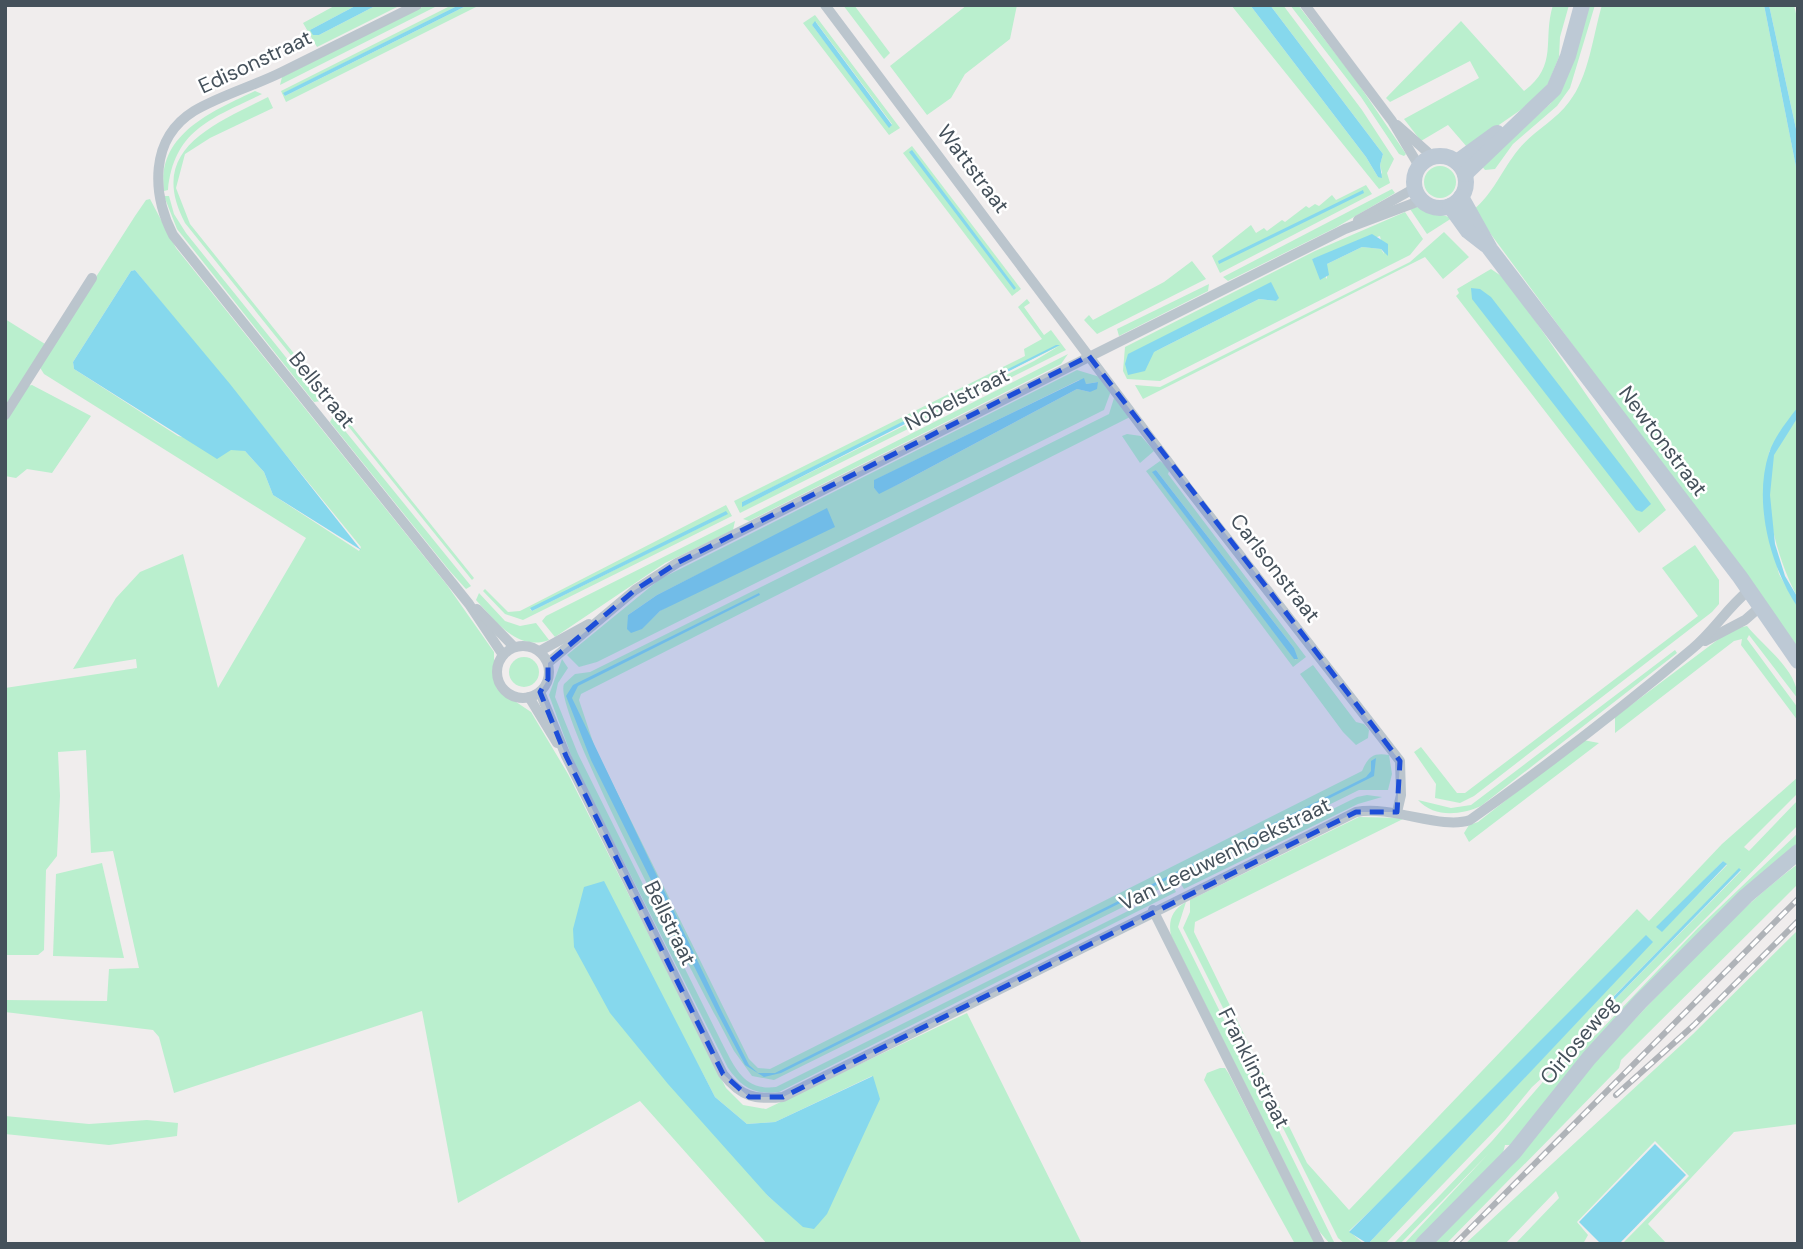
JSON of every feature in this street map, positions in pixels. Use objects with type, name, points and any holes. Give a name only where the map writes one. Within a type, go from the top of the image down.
[{"type":"street","name":"Edisonstraat","points":[[157,194],[157,168],[164,146],[174,130],[193,112],[417,5]]},
{"type":"street","name":"Wattstraat","points":[[825,5],[1089,356]]},
{"type":"street","points":[[1305,5],[1426,162]]},
{"type":"street","points":[[1461,168],[1546,98],[1556,84],[1582,5]]},
{"type":"street","points":[[1392,121],[1426,162]]},
{"type":"street","points":[[1446,156],[1461,168],[1466,186],[1455,202],[1433,207],[1418,194],[1415,176],[1426,162],[1446,156]]},
{"type":"street","name":"Bellstraat","points":[[157,194],[162,214],[173,235],[469,604],[503,655]]},
{"type":"street","name":"Nobelstraat","points":[[540,651],[597,619],[677,563],[1418,194]]},
{"type":"street","name":"Newtonstraat","points":[[1455,202],[1798,661]]},
{"type":"street","points":[[5,415],[92,278]]},
{"type":"street","name":"Carlsonstraat","points":[[1089,356],[1400,761],[1401,795],[1397,812]]},
{"type":"street","name":"Van Leeuwenhoekstraat","points":[[749,1097],[783,1097],[1153,910],[1356,812],[1370,809],[1461,823],[1470,820],[1613,715],[1696,646],[1733,603],[1748,591]]},
{"type":"street","name":"Bellstraat","points":[[469,604],[514,647]]},
{"type":"street","name":"Van Leeuwenhoekstraat","points":[[1696,646],[1745,620],[1760,607]]},
{"type":"street","name":"Nobelstraat","points":[[548,663],[597,619]]},
{"type":"street","points":[[527,646],[540,651],[548,663],[548,679],[535,695],[515,697],[503,689],[497,668],[503,655],[514,647],[527,646]]},
{"type":"street","name":"Bellstraat","points":[[535,695],[723,1074],[736,1090],[749,1097]]},
{"type":"street","name":"Oirloseweg","points":[[1423,1244],[1515,1151],[1589,1058],[1640,1002],[1746,896],[1798,852]]},
{"type":"street","name":"Oirloseweg","points":[[1776,872],[1798,860]]},
{"type":"street","name":"Franklinstraat","points":[[1153,910],[1320,1244]]},
{"type":"highlighted area","points":[[1089,356],[1400,761],[1397,812],[1356,812],[783,1097],[749,1097],[723,1074],[566,756],[540,692],[548,679],[548,663],[635,590],[677,563]]},
{"type":"green space","points":[[336,5],[357,5],[310,30],[319,35],[377,5],[401,5],[317,47],[303,23]]},
{"type":"green space","points":[[426,5],[439,5],[280,85],[282,77]]},
{"type":"green space","points":[[452,5],[459,5],[284,93],[285,96],[468,5],[480,5],[286,102],[281,91]]},
{"type":"green space","points":[[843,5],[854,5],[890,53],[884,59]]},
{"type":"green space","points":[[967,5],[1017,5],[1010,39],[965,74],[951,98],[927,115],[890,66]]},
{"type":"green space","points":[[1231,5],[1250,5],[1366,157],[1378,177],[1382,173],[1380,165],[1383,154],[1270,5],[1283,5],[1362,110],[1394,159],[1387,173],[1390,183],[1379,189]]},
{"type":"green space","points":[[1290,5],[1298,5],[1355,79],[1406,154],[1404,156],[1399,154],[1361,97]]},
{"type":"green space","points":[[1553,5],[1569,5],[1560,37],[1559,57],[1548,84],[1532,102],[1467,147],[1448,125],[1421,141],[1404,119],[1479,78],[1470,61],[1390,102],[1386,98],[1461,21],[1524,91],[1542,72],[1546,62]]},
{"type":"green space","points":[[1589,5],[1595,5],[1570,88],[1557,106],[1513,144],[1495,169],[1485,170],[1481,165],[1551,103]]},
{"type":"green space","points":[[1602,5],[1764,5],[1798,177],[1798,407],[1769,452],[1764,514],[1779,574],[1798,608],[1798,650],[1473,210],[1492,189],[1518,150],[1563,109],[1576,92],[1586,68]]},
{"type":"green space","points":[[1769,5],[1794,5],[1798,22],[1798,138]]},
{"type":"green space","points":[[815,15],[900,128],[889,135],[803,23]],"holes":[[[816,22],[892,124],[890,127],[812,25]]]},
{"type":"green space","points":[[255,91],[262,94],[212,119],[187,139],[172,169],[168,190],[164,191],[164,171],[169,154],[178,140],[206,116]]},
{"type":"green space","points":[[268,97],[273,108],[210,138],[185,154],[176,188],[190,224],[329,397],[326,399],[185,223],[175,197],[174,176],[180,158],[192,143],[227,118]]},
{"type":"green space","points":[[912,146],[1021,289],[1012,296],[903,153]]},
{"type":"green space","points":[[1440,166],[1451,171],[1456,182],[1451,193],[1440,198],[1429,193],[1424,182],[1429,171]]},
{"type":"green space","points":[[1366,185],[1372,194],[1220,273],[1212,256],[1251,225],[1256,233],[1264,228],[1267,231],[1282,220],[1285,222],[1306,206],[1319,206],[1332,195],[1336,200]]},
{"type":"green space","points":[[1392,189],[1395,193],[1335,228],[1228,281],[1223,277]]},
{"type":"green space","points":[[164,196],[169,196],[174,214],[186,233],[321,401],[314,402],[177,229]]},
{"type":"green space","points":[[150,199],[176,248],[447,585],[494,652],[494,680],[497,689],[531,712],[568,774],[726,1088],[743,1105],[766,1109],[967,1013],[1082,1244],[767,1244],[640,1101],[458,1203],[422,1011],[174,1093],[159,1037],[153,1030],[5,1012],[5,1000],[107,1001],[109,969],[139,968],[113,851],[91,853],[86,750],[58,752],[60,796],[57,856],[46,870],[44,950],[38,955],[5,955],[5,688],[137,668],[136,659],[73,669],[116,598],[140,572],[183,554],[218,688],[306,538],[44,374],[39,366],[146,200]],"holes":[[[135,270],[361,547],[359,551],[273,495],[264,472],[245,451],[178,436],[74,369],[73,362],[131,271]],[[692,1053],[715,1097],[747,1124],[775,1122],[872,1076],[803,1226],[768,1196],[757,1181]]]},
{"type":"green space","points":[[1417,207],[1452,218],[1427,234],[1410,209]]},
{"type":"green space","points":[[1405,212],[1423,239],[1410,255],[1160,381],[1127,379],[1123,371],[1125,347],[1315,251]],"holes":[[[1380,236],[1384,254],[1381,249],[1362,247],[1327,264],[1327,279],[1312,259]],[[1271,283],[1276,301],[1259,299],[1154,352]]]},
{"type":"green space","points":[[1444,232],[1469,257],[1443,279],[1425,257],[1143,399],[1135,385],[1160,387],[1410,262]]},
{"type":"green space","points":[[1192,261],[1206,279],[1097,334],[1084,320],[1089,315],[1093,320],[1164,282]]},
{"type":"green space","points":[[1491,269],[1507,280],[1666,510],[1639,533],[1456,296],[1459,293],[1457,289]]},
{"type":"green space","points":[[1209,284],[1208,291],[1119,336],[1117,329]]},
{"type":"green space","points":[[1027,299],[1030,303],[1024,307],[1044,335],[1051,330],[1066,350],[740,513],[734,501],[1025,356],[1024,349],[1042,339],[1018,307]],"holes":[[[1059,346],[743,506],[742,502]]]},
{"type":"green space","points":[[5,319],[45,344],[5,408]]},
{"type":"green space","points":[[1068,354],[1061,364],[749,521],[743,519]]},
{"type":"green space","points":[[1077,370],[1100,377],[1111,391],[1104,410],[597,662],[579,667],[567,655],[660,579]],"holes":[[[1079,380],[1086,384],[1098,382],[1090,392],[1077,389],[901,483],[879,493],[874,488],[875,480]],[[828,509],[660,611],[642,628],[628,615],[657,595]]]},
{"type":"green space","points":[[32,385],[91,416],[52,473],[27,469],[16,478],[5,476],[5,420],[27,386]]},
{"type":"green space","points":[[1114,398],[1130,417],[581,694],[579,700],[595,748],[749,1059],[758,1068],[770,1069],[1362,771],[1366,762],[1375,755],[1389,755],[1392,774],[1388,790],[1359,790],[774,1080],[752,1076],[734,1051],[606,800],[567,706],[564,684],[575,674],[590,672],[1109,414]]},
{"type":"green space","points":[[338,409],[474,578],[472,580],[336,411]]},
{"type":"green space","points":[[333,416],[471,586],[466,589],[449,570],[330,422]]},
{"type":"green space","points":[[1798,417],[1798,598],[1777,547],[1768,489],[1774,454]]},
{"type":"green space","points":[[1122,436],[1141,436],[1154,451],[1140,463]]},
{"type":"green space","points":[[1160,461],[1170,469],[1168,474],[1306,657],[1293,667],[1146,471]],"holes":[[[1156,470],[1294,648],[1296,660],[1153,473]]]},
{"type":"green space","points":[[726,505],[732,516],[523,620],[505,614],[483,591],[485,589],[508,612],[520,611]],"holes":[[[726,512],[727,514],[532,611],[530,609]]]},
{"type":"green space","points":[[735,521],[733,530],[665,563],[555,637],[542,621],[546,616]]},
{"type":"green space","points":[[1695,545],[1719,580],[1719,604],[1712,612],[1474,796],[1460,803],[1435,798],[1436,784],[1414,752],[1421,747],[1457,793],[1465,793],[1698,616],[1662,568]]},
{"type":"green space","points":[[479,593],[505,621],[520,626],[536,623],[549,640],[527,642],[508,632],[476,600]]},
{"type":"green space","points":[[1747,626],[1792,678],[1798,699],[1749,635],[1747,639],[1798,708],[1798,721],[1741,645],[1742,639],[1734,641],[1615,733],[1615,717],[1732,629]]},
{"type":"green space","points":[[1675,650],[1677,653],[1481,806],[1448,813],[1432,810],[1418,800],[1451,808],[1471,805]]},
{"type":"green space","points":[[524,657],[535,661],[539,672],[535,683],[524,687],[513,683],[509,672],[513,661]]},
{"type":"green space","points":[[562,659],[568,668],[558,683],[555,697],[578,754],[731,1061],[742,1076],[756,1085],[776,1087],[1174,888],[1176,892],[779,1092],[750,1089],[738,1081],[728,1068],[574,763],[549,695]]},
{"type":"green space","points":[[1313,665],[1356,722],[1364,724],[1369,730],[1368,738],[1356,745],[1343,732],[1300,674]]},
{"type":"green space","points":[[1583,740],[1599,743],[1469,842],[1464,833],[1469,825],[1478,822]]},
{"type":"green space","points":[[1798,777],[1798,793],[1744,847],[1749,851],[1798,800],[1798,825],[1595,1030],[1532,1087],[1505,1120],[1385,1244],[1368,1244],[1652,942],[1349,1231],[1364,1244],[1345,1244],[1338,1238],[1183,928],[1190,912],[1190,900],[1359,817],[1405,818],[1195,922],[1194,932],[1307,1163],[1349,1210],[1637,909],[1649,921],[1722,844]],"holes":[[[1723,861],[1727,865],[1662,931],[1657,927]],[[1739,869],[1741,871],[1585,1030],[1583,1027]]]},
{"type":"green space","points":[[1357,797],[1382,797],[1358,804],[1184,889],[1181,884]]},
{"type":"green space","points":[[1798,833],[1798,846],[1512,1145],[1505,1145],[1502,1157],[1418,1244],[1404,1244],[1488,1154],[1400,1244],[1393,1244],[1492,1141],[1548,1076],[1598,1033],[1698,928]]},
{"type":"green space","points":[[102,863],[124,958],[53,956],[56,874]]},
{"type":"green space","points":[[1798,864],[1798,884],[1621,1060],[1619,1068],[1446,1244],[1432,1244],[1572,1087],[1708,943]]},
{"type":"green space","points":[[1186,902],[1178,927],[1335,1244],[1330,1244],[1319,1231],[1171,936],[1172,916],[1177,908]]},
{"type":"green space","points":[[1798,930],[1798,1124],[1734,1132],[1648,1224],[1667,1244],[1622,1244],[1689,1176],[1655,1141],[1577,1222],[1588,1235],[1583,1244],[1515,1244],[1559,1198],[1556,1191],[1505,1244],[1465,1244],[1693,1034]]},
{"type":"green space","points":[[1225,1068],[1229,1074],[1315,1244],[1295,1244],[1204,1080],[1207,1073]]},
{"type":"green space","points":[[5,1116],[89,1124],[147,1120],[178,1123],[177,1136],[109,1145],[5,1134]]},
{"type":"water","points":[[357,5],[377,5],[319,35],[313,35],[310,30]]},
{"type":"water","points":[[459,5],[468,5],[285,96],[283,93]]},
{"type":"water","points":[[1250,5],[1270,5],[1383,154],[1380,165],[1382,178],[1378,177],[1366,157]]},
{"type":"water","points":[[1764,5],[1769,5],[1798,138],[1798,177]]},
{"type":"water","points":[[815,21],[892,125],[889,128],[812,25]]},
{"type":"water","points":[[912,150],[1016,288],[1014,290],[909,152]]},
{"type":"water","points":[[1363,190],[1364,193],[1219,264],[1218,261]]},
{"type":"water","points":[[1372,234],[1388,244],[1388,256],[1381,249],[1362,247],[1327,264],[1329,275],[1320,280],[1312,259]]},
{"type":"water","points":[[135,270],[230,384],[361,550],[273,495],[264,472],[245,451],[231,450],[217,459],[74,369],[73,362],[131,271]]},
{"type":"water","points":[[1271,282],[1279,298],[1276,301],[1259,299],[1154,352],[1145,371],[1128,375],[1125,364],[1128,354]]},
{"type":"water","points":[[1471,288],[1480,289],[1491,297],[1651,504],[1642,512],[1636,510],[1472,299]]},
{"type":"water","points":[[1060,345],[742,507],[742,502]]},
{"type":"water","points":[[1084,378],[1086,384],[1098,382],[1097,389],[1090,392],[1077,389],[879,494],[874,488],[874,480]]},
{"type":"water","points":[[1798,407],[1798,417],[1774,455],[1770,495],[1775,544],[1785,576],[1798,598],[1798,608],[1779,573],[1772,553],[1763,492],[1769,453]]},
{"type":"water","points":[[1156,470],[1294,648],[1298,659],[1294,659],[1152,472]]},
{"type":"water","points":[[827,508],[835,527],[660,611],[642,629],[631,633],[627,629],[628,615],[657,595]]},
{"type":"water","points":[[726,511],[728,514],[532,611],[530,608]]},
{"type":"water","points":[[759,593],[760,595],[578,686],[572,698],[722,1012],[749,1065],[758,1073],[775,1073],[1366,777],[1371,771],[1371,761],[1376,758],[1374,776],[781,1073],[764,1077],[745,1065],[719,1016],[591,760],[566,696],[573,685]]},
{"type":"water","points":[[1723,861],[1727,864],[1662,932],[1656,927]]},
{"type":"water","points":[[1739,868],[1741,870],[1585,1030],[1583,1028]]},
{"type":"water","points":[[604,881],[715,1097],[747,1124],[775,1122],[873,1076],[880,1099],[827,1214],[814,1229],[803,1227],[768,1196],[668,1084],[610,1013],[574,947],[573,929],[584,887]]},
{"type":"water","points":[[1646,935],[1653,942],[1368,1244],[1349,1232]]},
{"type":"water","points":[[1655,1144],[1686,1175],[1619,1244],[1601,1244],[1579,1222]]},
{"type":"railway","points":[[1455,1244],[1798,899]]},
{"type":"railway","points":[[1616,1095],[1694,1025],[1798,921]]}]
